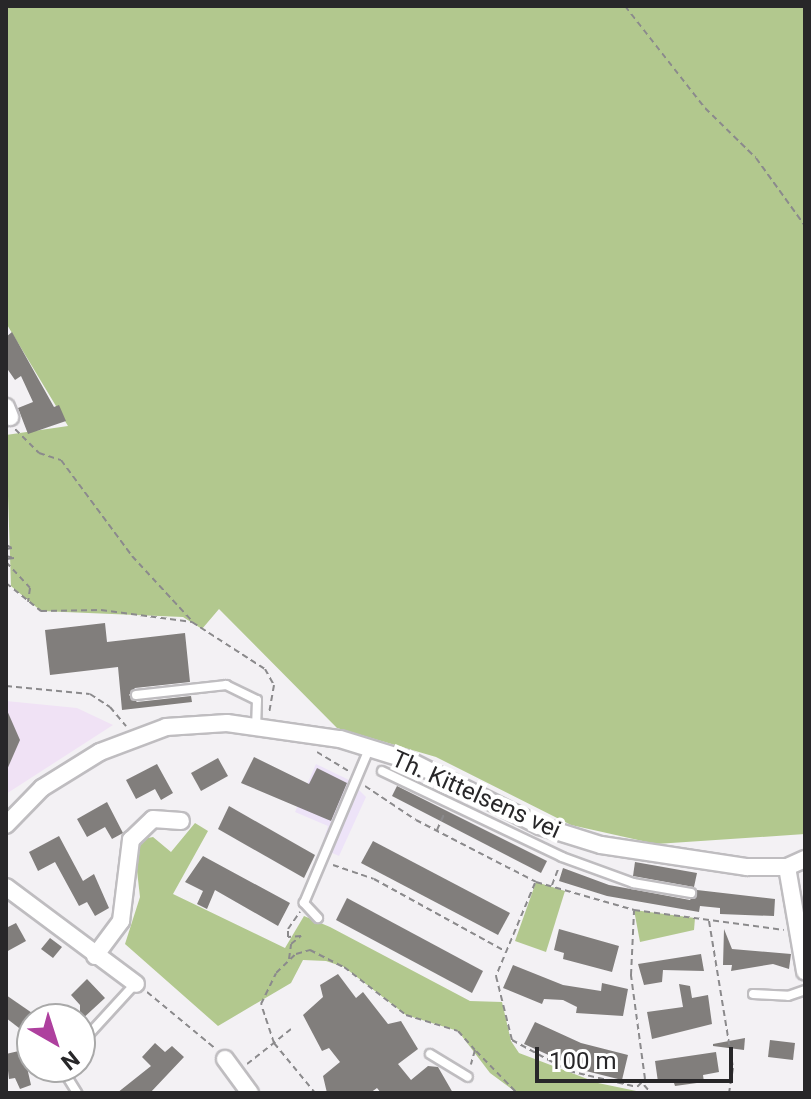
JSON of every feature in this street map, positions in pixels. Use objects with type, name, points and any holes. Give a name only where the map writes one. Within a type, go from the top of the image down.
[{"type":"street","name":"Th. Kittelsens vei","points":[[6,825],[66,772],[132,737],[191,723],[261,727],[340,739],[465,788],[568,837],[747,867],[787,867],[805,859]]},
{"type":"street","points":[[95,956],[121,921],[131,840],[153,819],[181,821]]},
{"type":"street","points":[[787,867],[805,971]]},
{"type":"street","points":[[6,887],[136,984]]},
{"type":"street","points":[[230,1066],[250,1093]]},
{"type":"lane","points":[[136,695],[226,685],[257,700],[261,727]]},
{"type":"lane","points":[[318,918],[304,906],[325,863],[369,749]]},
{"type":"lane","points":[[382,771],[562,857],[633,883],[691,893]]},
{"type":"lane","points":[[453,804],[465,788]]},
{"type":"lane","points":[[562,857],[568,837]]},
{"type":"lane","points":[[96,1027],[136,984]]},
{"type":"lane","points":[[753,994],[788,996],[805,990]]},
{"type":"lane","points":[[430,1054],[468,1077]]},
{"type":"path","points":[[625,6],[705,108],[756,158],[805,226]]},
{"type":"path","points":[[8,412],[34,450],[61,460],[132,556],[192,622],[271,677],[261,727]]},
{"type":"path","points":[[6,559],[30,588],[28,602]]},
{"type":"path","points":[[6,583],[41,611],[101,610],[192,622]]},
{"type":"path","points":[[6,686],[90,694],[110,707],[132,737]]},
{"type":"path","points":[[310,750],[436,831],[536,882],[634,910],[799,933]]},
{"type":"path","points":[[436,831],[453,804]]},
{"type":"path","points":[[325,863],[374,879],[504,950]]},
{"type":"path","points":[[552,887],[555,876]]},
{"type":"path","points":[[536,882],[504,950],[497,993],[514,1043],[586,1077],[643,1085],[651,1093]]},
{"type":"path","points":[[289,960],[287,952],[301,936],[288,937],[288,929],[304,906]]},
{"type":"path","points":[[634,910],[631,975],[643,1085]]},
{"type":"path","points":[[709,920],[733,1068],[729,1093]]},
{"type":"path","points":[[315,1093],[274,1043],[261,1004],[276,973],[289,960],[310,950],[321,953],[406,1015],[458,1031],[517,1093]]},
{"type":"path","points":[[136,984],[187,1022],[230,1066],[274,1043],[291,1029]]},
{"type":"path","points":[[468,1077],[475,1050]]},
{"type":"shaded area","points":[[6,701],[77,708],[113,725],[6,794]]},
{"type":"shaded area","points":[[316,764],[349,780],[366,797],[339,856],[321,848],[328,826],[295,812]]},
{"type":"green space","points":[[6,6],[805,6],[805,834],[656,844],[571,825],[436,757],[337,728],[219,609],[202,629],[183,617],[41,611],[11,586],[6,435],[68,426],[6,323]]},
{"type":"green space","points":[[195,823],[208,831],[173,894],[285,948],[304,916],[470,1001],[502,1002],[511,1041],[519,1053],[598,1083],[646,1093],[517,1093],[490,1073],[458,1031],[406,1015],[344,967],[326,961],[303,960],[291,983],[218,1026],[125,944],[140,897],[135,853],[143,839],[153,837],[171,852]]},
{"type":"green space","points":[[536,882],[565,891],[546,952],[515,941]]},
{"type":"green space","points":[[634,910],[695,918],[694,930],[640,942]]},
{"type":"building","points":[[12,332],[54,407],[59,405],[66,421],[28,434],[18,408],[33,402],[21,376],[15,380],[6,367],[6,337]]},
{"type":"building","points":[[105,623],[107,642],[185,633],[190,682],[135,688],[129,695],[137,702],[191,696],[192,702],[122,710],[118,667],[50,675],[45,630]]},
{"type":"building","points":[[6,708],[20,740],[6,772]]},
{"type":"building","points":[[254,757],[309,784],[317,768],[347,783],[331,821],[241,783]]},
{"type":"building","points":[[218,758],[228,776],[201,791],[191,773]]},
{"type":"building","points":[[157,764],[173,793],[161,800],[155,789],[136,799],[126,780]]},
{"type":"building","points":[[397,786],[547,861],[541,873],[392,796]]},
{"type":"building","points":[[107,802],[123,833],[112,839],[105,827],[87,837],[77,819]]},
{"type":"building","points":[[229,806],[315,855],[304,878],[218,829]]},
{"type":"building","points":[[59,836],[83,881],[94,874],[109,908],[95,916],[87,902],[79,906],[55,862],[38,871],[29,852]]},
{"type":"building","points":[[373,841],[510,913],[498,935],[361,863]]},
{"type":"building","points":[[203,856],[290,903],[278,926],[215,890],[207,909],[197,904],[203,891],[185,882]]},
{"type":"building","points":[[635,862],[697,873],[694,887],[633,876]]},
{"type":"building","points":[[563,868],[609,885],[690,900],[697,890],[775,899],[774,916],[720,914],[720,908],[700,906],[699,912],[607,896],[559,881]]},
{"type":"building","points":[[347,898],[483,971],[472,993],[336,920]]},
{"type":"building","points":[[16,923],[26,941],[6,952],[6,928]]},
{"type":"building","points":[[559,929],[619,946],[612,972],[563,959],[564,953],[554,950]]},
{"type":"building","points":[[724,929],[732,949],[791,954],[789,969],[773,964],[731,971],[732,965],[723,965]]},
{"type":"building","points":[[50,938],[62,947],[53,958],[41,949]]},
{"type":"building","points":[[701,954],[704,971],[663,970],[662,982],[644,985],[638,964]]},
{"type":"building","points":[[513,965],[563,985],[601,991],[602,983],[628,989],[623,1016],[576,1013],[577,1007],[563,1000],[544,999],[542,1004],[503,988]]},
{"type":"building","points":[[338,974],[356,998],[363,992],[388,1024],[401,1021],[418,1049],[398,1064],[411,1080],[428,1066],[438,1067],[453,1093],[381,1093],[377,1088],[370,1093],[327,1093],[323,1076],[340,1062],[329,1048],[322,1051],[303,1015],[323,997],[320,985]]},
{"type":"building","points":[[87,979],[105,998],[96,1006],[96,1003],[78,1003],[71,995]]},
{"type":"building","points":[[679,984],[690,986],[692,998],[708,995],[712,1024],[652,1039],[647,1012],[683,1007]]},
{"type":"building","points":[[6,995],[18,1003],[16,1026],[6,1018]]},
{"type":"building","points":[[535,1022],[581,1043],[628,1055],[622,1080],[582,1070],[524,1044]]},
{"type":"building","points":[[745,1038],[744,1050],[713,1046],[713,1044]]},
{"type":"building","points":[[770,1040],[795,1043],[793,1060],[768,1057]]},
{"type":"building","points":[[155,1043],[165,1052],[172,1046],[184,1057],[150,1093],[117,1093],[151,1066],[142,1057]]},
{"type":"building","points":[[16,1052],[16,1080],[9,1079],[6,1054]]},
{"type":"building","points":[[716,1052],[719,1072],[703,1075],[704,1082],[675,1086],[673,1080],[658,1082],[655,1061]]},
{"type":"building","points":[[17,1083],[31,1083],[31,1085],[20,1089]]}]
